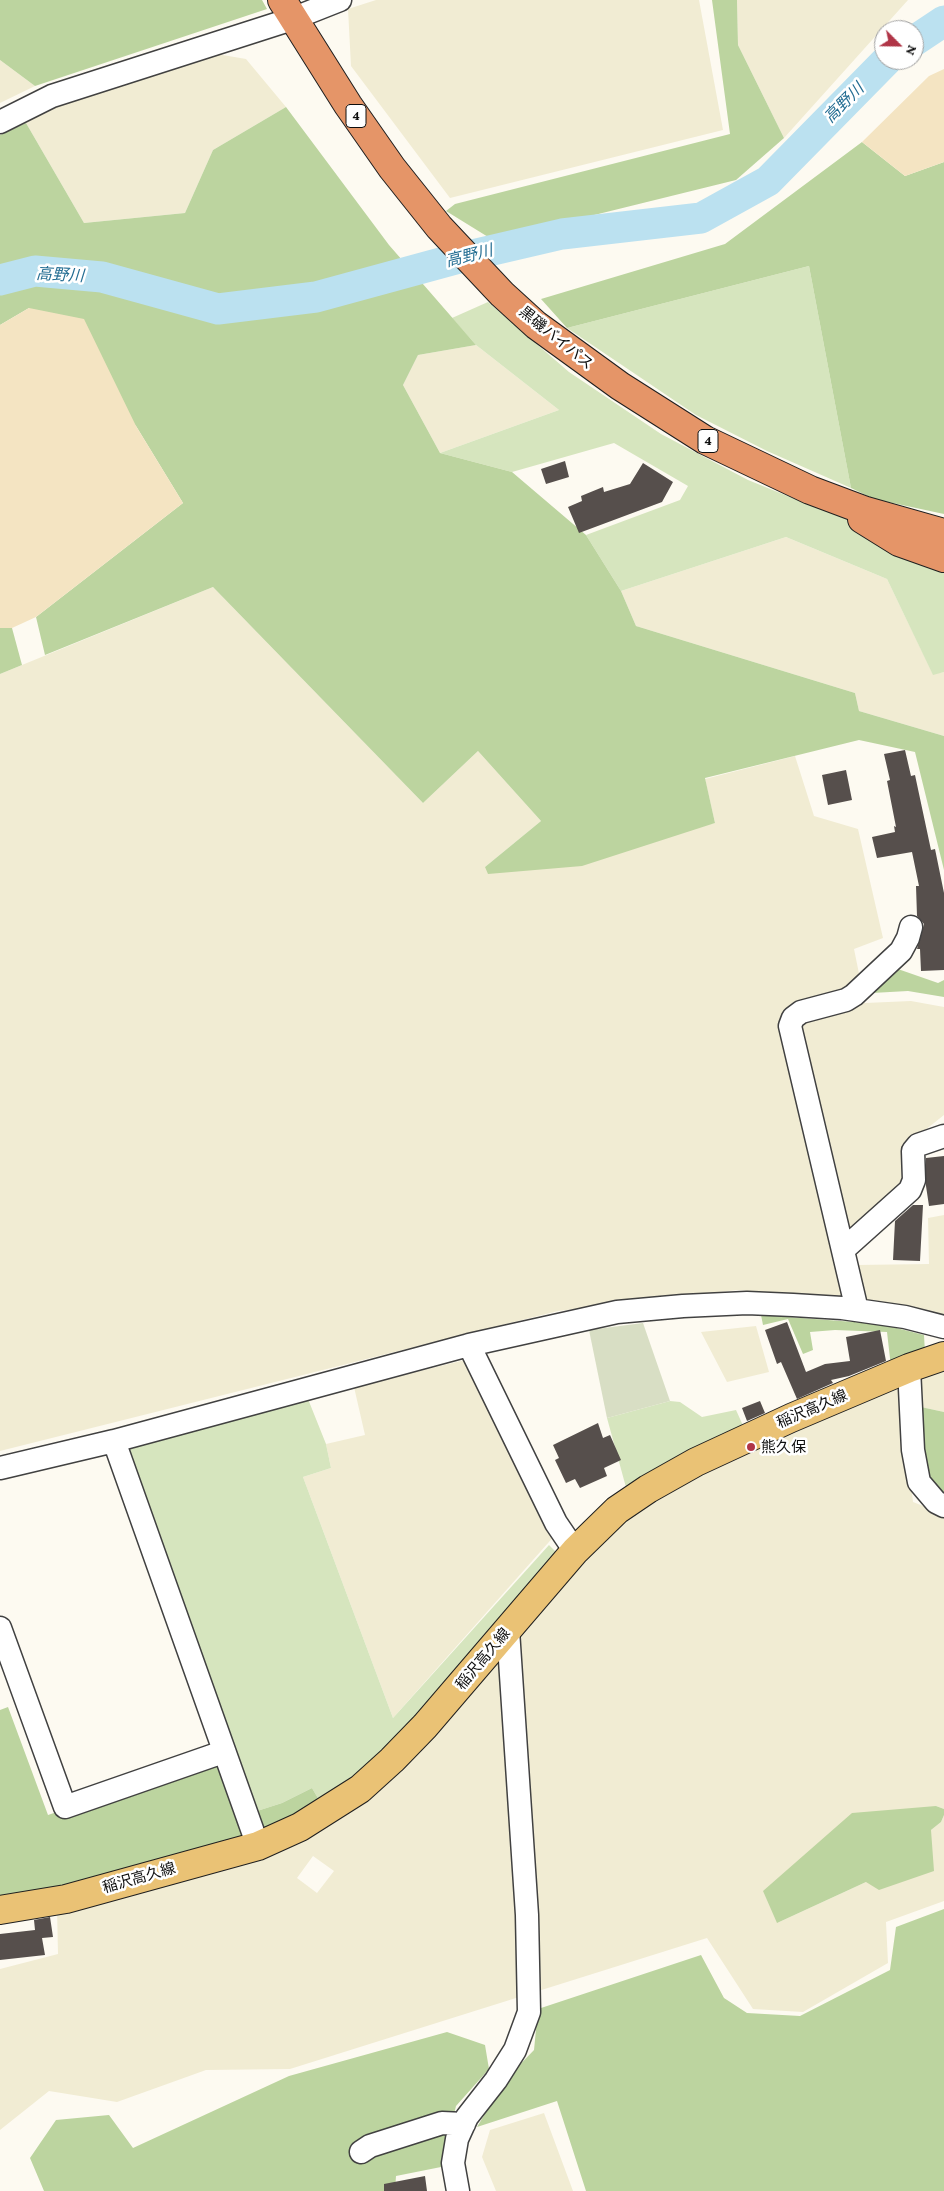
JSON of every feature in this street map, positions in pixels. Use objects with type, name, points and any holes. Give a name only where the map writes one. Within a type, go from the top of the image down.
[{"type":"highway","name":"黒磯バイパス","points":[[287,10],[392,168],[439,227],[502,294],[574,354],[664,415],[705,440],[752,464],[866,511],[944,533]]},
{"type":"highway","name":"4","points":[[838,500],[874,528],[899,542],[944,558]]},
{"type":"highway","name":"4","points":[[866,511],[944,522]]},
{"type":"main road","name":"稲沢高久線","points":[[0,1910],[66,1899],[258,1846],[300,1828],[360,1789],[425,1726],[575,1551],[618,1510],[696,1462],[790,1418],[909,1368],[944,1356]]},
{"type":"street","points":[[0,122],[52,96],[287,10],[340,0]]},
{"type":"street","points":[[857,1310],[790,1026],[793,1018],[801,1012],[846,1000],[854,995],[901,951],[908,938],[910,927]]},
{"type":"street","points":[[843,1250],[910,1190],[914,1180],[914,1151],[918,1145],[944,1136]]},
{"type":"street","points":[[0,1468],[114,1441],[469,1345],[617,1312],[747,1303],[857,1310],[905,1317],[944,1327]]},
{"type":"street","points":[[469,1345],[556,1523],[575,1551]]},
{"type":"street","points":[[909,1368],[913,1450],[919,1482],[936,1502],[944,1506]]},
{"type":"street","points":[[114,1441],[258,1846]]},
{"type":"street","points":[[0,1628],[65,1807],[223,1752]]},
{"type":"street","points":[[461,2189],[453,2163],[457,2139],[464,2124],[515,2050],[529,2012],[527,1915],[508,1630]]},
{"type":"street","points":[[360,2152],[370,2146],[442,2123],[464,2124]]},
{"type":"shaded area","points":[[376,0],[699,0],[723,130],[450,198],[351,66],[348,9]]},
{"type":"shaded area","points":[[737,0],[908,0],[890,20],[874,20],[874,38],[784,138],[738,45]]},
{"type":"shaded area","points":[[211,53],[246,59],[286,107],[213,150],[185,213],[84,223],[26,123],[60,102]]},
{"type":"shaded area","points":[[0,60],[35,86],[0,103]]},
{"type":"shaded area","points":[[476,345],[559,410],[440,453],[403,385],[418,355]]},
{"type":"shaded area","points":[[786,537],[887,579],[933,674],[944,672],[944,736],[859,711],[855,693],[636,626],[621,591]]},
{"type":"shaded area","points":[[213,587],[423,803],[478,751],[541,821],[485,867],[715,823],[705,779],[795,756],[814,816],[858,829],[883,938],[854,949],[865,1003],[911,1001],[944,1007],[944,1115],[905,1146],[906,1186],[848,1233],[856,1265],[929,1264],[928,1218],[944,1215],[944,1317],[865,1300],[737,1290],[558,1311],[0,1451],[0,674]]},
{"type":"shaded area","points":[[756,1326],[769,1372],[727,1382],[701,1332]]},
{"type":"shaded area","points":[[469,1359],[556,1534],[393,1718],[303,1477],[331,1468],[326,1444],[365,1435],[354,1387]]},
{"type":"shaded area","points":[[944,1367],[944,1412],[921,1407],[919,1382]]},
{"type":"shaded area","points":[[893,1383],[900,1389],[913,1502],[944,1514],[944,1809],[936,1806],[777,1923],[866,1882],[941,1822],[944,1815],[944,1901],[886,1922],[888,1963],[803,2012],[753,2009],[707,1938],[290,2069],[206,2070],[117,2102],[49,2091],[0,2130],[0,1969],[58,1954],[57,1907],[259,1856],[611,1525],[668,1489]],"holes":[[[313,1856],[334,1871],[317,1893],[297,1878]]]},
{"type":"shaded area","points":[[544,2113],[573,2191],[496,2191],[482,2157],[490,2130]]},
{"type":"green space","points":[[0,0],[262,0],[267,9],[35,86],[0,60]]},
{"type":"green space","points":[[712,0],[737,0],[738,45],[784,138],[736,180],[493,240],[446,211],[455,204],[730,134]]},
{"type":"green space","points":[[286,107],[389,245],[476,345],[418,355],[403,385],[440,453],[512,472],[586,535],[621,591],[636,626],[855,693],[859,711],[944,736],[944,870],[915,752],[859,740],[705,778],[715,823],[582,866],[488,874],[485,867],[541,821],[478,751],[423,803],[213,587],[45,655],[36,617],[183,503],[136,426],[29,308],[0,325],[0,135],[26,123],[84,223],[185,213],[213,150]]},
{"type":"green space","points":[[862,142],[905,176],[944,162],[944,514],[874,499],[851,488],[809,266],[567,328],[541,299],[725,244]]},
{"type":"green space","points":[[809,266],[851,488],[767,451],[696,415],[567,328]]},
{"type":"green space","points":[[488,302],[569,372],[661,434],[748,480],[822,510],[944,549],[944,672],[933,675],[887,579],[786,537],[621,591],[586,535],[680,500],[688,486],[614,443],[512,472],[440,453],[559,410],[476,345],[452,318]]},
{"type":"green space","points":[[0,628],[12,628],[22,665],[0,674]]},
{"type":"green space","points":[[895,968],[938,983],[944,980],[944,997],[908,991],[872,993]]},
{"type":"green space","points":[[761,1315],[881,1324],[924,1335],[925,1353],[891,1367],[887,1332],[835,1330],[810,1332],[813,1350],[803,1354],[788,1319],[763,1325]]},
{"type":"green space","points":[[643,1323],[670,1401],[607,1418],[589,1330]]},
{"type":"green space","points":[[308,1399],[326,1444],[331,1468],[303,1477],[393,1718],[549,1545],[558,1554],[396,1742],[322,1805],[312,1788],[282,1803],[254,1812],[125,1446]]},
{"type":"green space","points":[[670,1401],[680,1402],[702,1417],[736,1410],[745,1430],[627,1491],[607,1418]]},
{"type":"green space","points":[[921,1407],[944,1412],[944,1494],[934,1489],[921,1466]]},
{"type":"green space","points":[[8,1707],[48,1815],[215,1758],[246,1835],[175,1860],[0,1902],[0,1710]]},
{"type":"green space","points":[[312,1788],[322,1805],[264,1832],[254,1812],[282,1803]]},
{"type":"green space","points":[[936,1806],[944,1809],[944,1815],[941,1822],[931,1830],[934,1871],[879,1890],[866,1882],[777,1923],[763,1891],[852,1813]]},
{"type":"green space","points":[[944,1909],[944,2191],[586,2191],[557,2101],[477,2127],[506,2079],[534,2050],[538,2009],[701,1955],[724,1998],[747,2013],[800,2016],[890,1970],[896,1927]]},
{"type":"green space","points":[[447,2032],[485,2045],[489,2069],[456,2106],[441,2167],[396,2176],[395,2191],[44,2191],[30,2158],[56,2120],[109,2115],[133,2148],[289,2076]]},
{"type":"sand","points":[[944,69],[944,162],[905,176],[862,142],[929,76]]},
{"type":"sand","points":[[29,308],[84,319],[136,426],[183,503],[36,617],[12,628],[0,628],[0,325]]},
{"type":"building","points":[[565,461],[569,477],[546,484],[541,469]]},
{"type":"building","points":[[643,463],[673,482],[662,502],[579,533],[568,507],[582,501],[581,496],[603,487],[604,492],[630,484]]},
{"type":"building","points":[[905,750],[911,776],[915,775],[931,850],[935,849],[944,893],[944,970],[921,971],[920,949],[917,949],[924,924],[917,916],[916,886],[919,886],[912,852],[877,858],[872,837],[895,832],[894,826],[896,827],[887,781],[890,780],[884,754]]},
{"type":"building","points":[[846,770],[852,800],[828,805],[822,775]]},
{"type":"building","points":[[944,1156],[944,1204],[929,1206],[926,1186],[926,1158]]},
{"type":"building","points":[[913,1205],[923,1205],[920,1261],[893,1260],[895,1221]]},
{"type":"building","points":[[787,1322],[806,1372],[825,1364],[850,1361],[846,1337],[880,1330],[886,1361],[849,1376],[831,1380],[833,1383],[797,1399],[781,1362],[777,1364],[765,1330]]},
{"type":"building","points":[[760,1401],[765,1413],[747,1421],[742,1408]]},
{"type":"building","points":[[598,1423],[603,1438],[610,1435],[621,1460],[604,1468],[607,1476],[580,1488],[575,1479],[566,1483],[555,1460],[559,1458],[553,1445]]},
{"type":"building","points":[[50,1917],[53,1937],[42,1938],[45,1955],[0,1960],[0,1934],[35,1930],[34,1920]]},
{"type":"building","points":[[425,2176],[427,2191],[384,2191],[384,2184]]},
{"type":"waterway","name":"高野川","points":[[924,34],[944,21]]},
{"type":"waterway","name":"高野川","points":[[0,280],[35,271],[102,277],[218,309],[316,297],[459,258],[562,234],[701,218],[768,181],[877,70]]},
{"type":"place","name":"熊久保","points":[[751,1447]]}]
